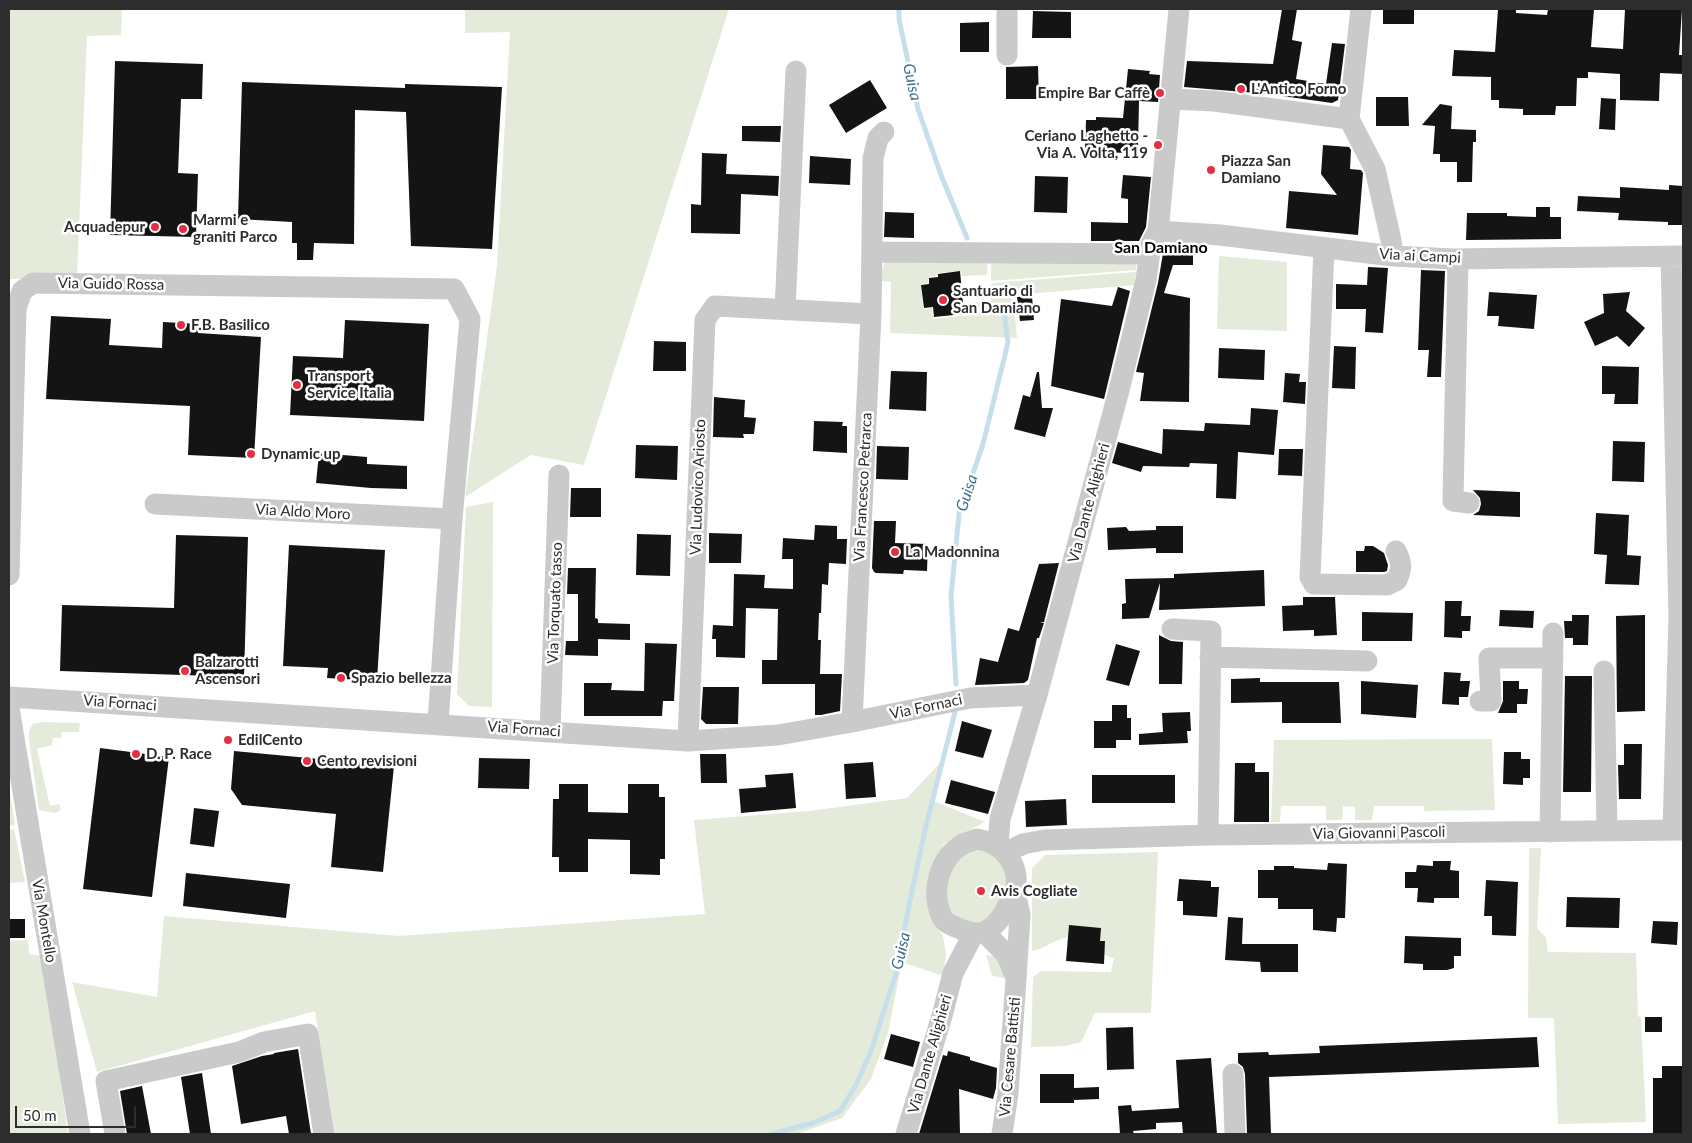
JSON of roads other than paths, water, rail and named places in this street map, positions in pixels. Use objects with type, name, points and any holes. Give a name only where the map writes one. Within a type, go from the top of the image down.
[{"type":"street","points":[[1007,9],[1007,55]]},
{"type":"street","name":"Via Dante Alighieri","points":[[1001,850],[1000,819],[1037,695],[1118,394],[1146,280],[1151,244],[1158,231],[1179,9]]},
{"type":"street","points":[[1361,9],[1349,119],[1375,169],[1393,256]]},
{"type":"street","points":[[785,310],[796,71]]},
{"type":"street","points":[[1171,99],[1214,101],[1349,119]]},
{"type":"street","name":"Via Francesco Petrarca","points":[[852,722],[871,314],[873,158],[878,138],[884,132]]},
{"type":"street","name":"Via ai Campi","points":[[1158,231],[1220,235],[1393,256],[1458,259],[1677,256]]},
{"type":"street","points":[[1324,248],[1310,577],[1314,584],[1387,585],[1397,580],[1402,569],[1396,551]]},
{"type":"street","points":[[872,252],[1149,254]]},
{"type":"street","points":[[1677,256],[1681,617],[1678,830]]},
{"type":"street","points":[[1458,259],[1453,501],[1469,503]]},
{"type":"street","name":"Via Guido Rossa","points":[[9,575],[16,309],[22,291],[33,283],[454,289],[470,319],[452,519]]},
{"type":"street","name":"Via Ludovico Ariosto","points":[[688,740],[705,320],[715,306],[871,314]]},
{"type":"street","name":"Via Torquato tasso","points":[[550,731],[559,475]]},
{"type":"street","name":"Via Aldo Moro","points":[[155,504],[452,519]]},
{"type":"street","points":[[438,723],[452,519]]},
{"type":"street","points":[[1172,628],[1211,631],[1208,835]]},
{"type":"street","points":[[1550,832],[1553,633]]},
{"type":"street","points":[[1210,657],[1367,661]]},
{"type":"street","points":[[1480,701],[1491,701],[1489,658],[1553,658]]},
{"type":"street","points":[[1604,671],[1607,830]]},
{"type":"street","name":"Via Fornaci","points":[[9,696],[688,740],[778,735],[970,698],[1037,695]]},
{"type":"street","name":"Via Montello","points":[[9,708],[80,1134]]},
{"type":"street","points":[[1000,819],[977,839],[964,843],[949,855],[942,867],[938,881],[938,905],[942,916],[948,924],[979,932],[994,925],[1004,914],[1029,850],[1044,840]]},
{"type":"street","name":"Via Giovanni Pascoli","points":[[1001,850],[1044,840],[1208,835],[1678,830]]},
{"type":"street","points":[[977,839],[984,840],[1001,850],[1011,860],[1015,882]]},
{"type":"street","name":"Via Cesare Battisti","points":[[1002,1134],[1008,1093],[1020,915],[1015,882]]},
{"type":"street","name":"Via Dante Alighieri","points":[[906,1134],[953,973],[948,924]]},
{"type":"street","name":"Via Dante Alighieri","points":[[953,973],[979,932]]},
{"type":"street","name":"Via Cesare Battisti","points":[[979,932],[1006,954],[1016,979]]},
{"type":"street","points":[[115,1134],[106,1081],[239,1052],[264,1042],[308,1034],[324,1134]]},
{"type":"street","points":[[1234,1074],[1235,1134]]},
{"type":"waterway","name":"Guisa","points":[[899,9],[899,19],[918,109],[941,175],[967,238]]},
{"type":"waterway","name":"Guisa","points":[[956,684],[951,596],[959,514],[983,444],[1008,341],[1003,305]]},
{"type":"waterway","name":"Guisa","points":[[772,1134],[813,1123],[840,1111],[856,1085],[871,1051],[900,961],[905,925],[925,830],[955,712]]},
{"type":"place","name":"L'Antico Forno","points":[[1241,89]]},
{"type":"place","name":"Empire Bar Caffè","points":[[1160,93]]},
{"type":"place","name":"Ceriano Laghetto - Via A. Volta, 119","points":[[1158,145]]},
{"type":"place","name":"Piazza San Damiano","points":[[1211,170]]},
{"type":"place","name":"Acquadepur","points":[[155,227]]},
{"type":"place","name":"Marmi e graniti Parco","points":[[183,229]]},
{"type":"place","name":"Santuario di San Damiano","points":[[943,300]]},
{"type":"place","name":"F.B. Basilico","points":[[181,325]]},
{"type":"place","name":"Transport Service Italia","points":[[297,385]]},
{"type":"place","name":"Dynamic up","points":[[251,454]]},
{"type":"place","name":"La Madonnina","points":[[895,552]]},
{"type":"place","name":"Balzarotti Ascensori","points":[[185,671]]},
{"type":"place","name":"Spazio bellezza","points":[[341,678]]},
{"type":"place","name":"EdilCento","points":[[228,740]]},
{"type":"place","name":"D. P. Race","points":[[136,754]]},
{"type":"place","name":"Cento revisioni","points":[[307,761]]},
{"type":"place","name":"Avis Cogliate","points":[[981,891]]},
{"type":"district","name":"San Damiano","points":[[1161,248]]}]
